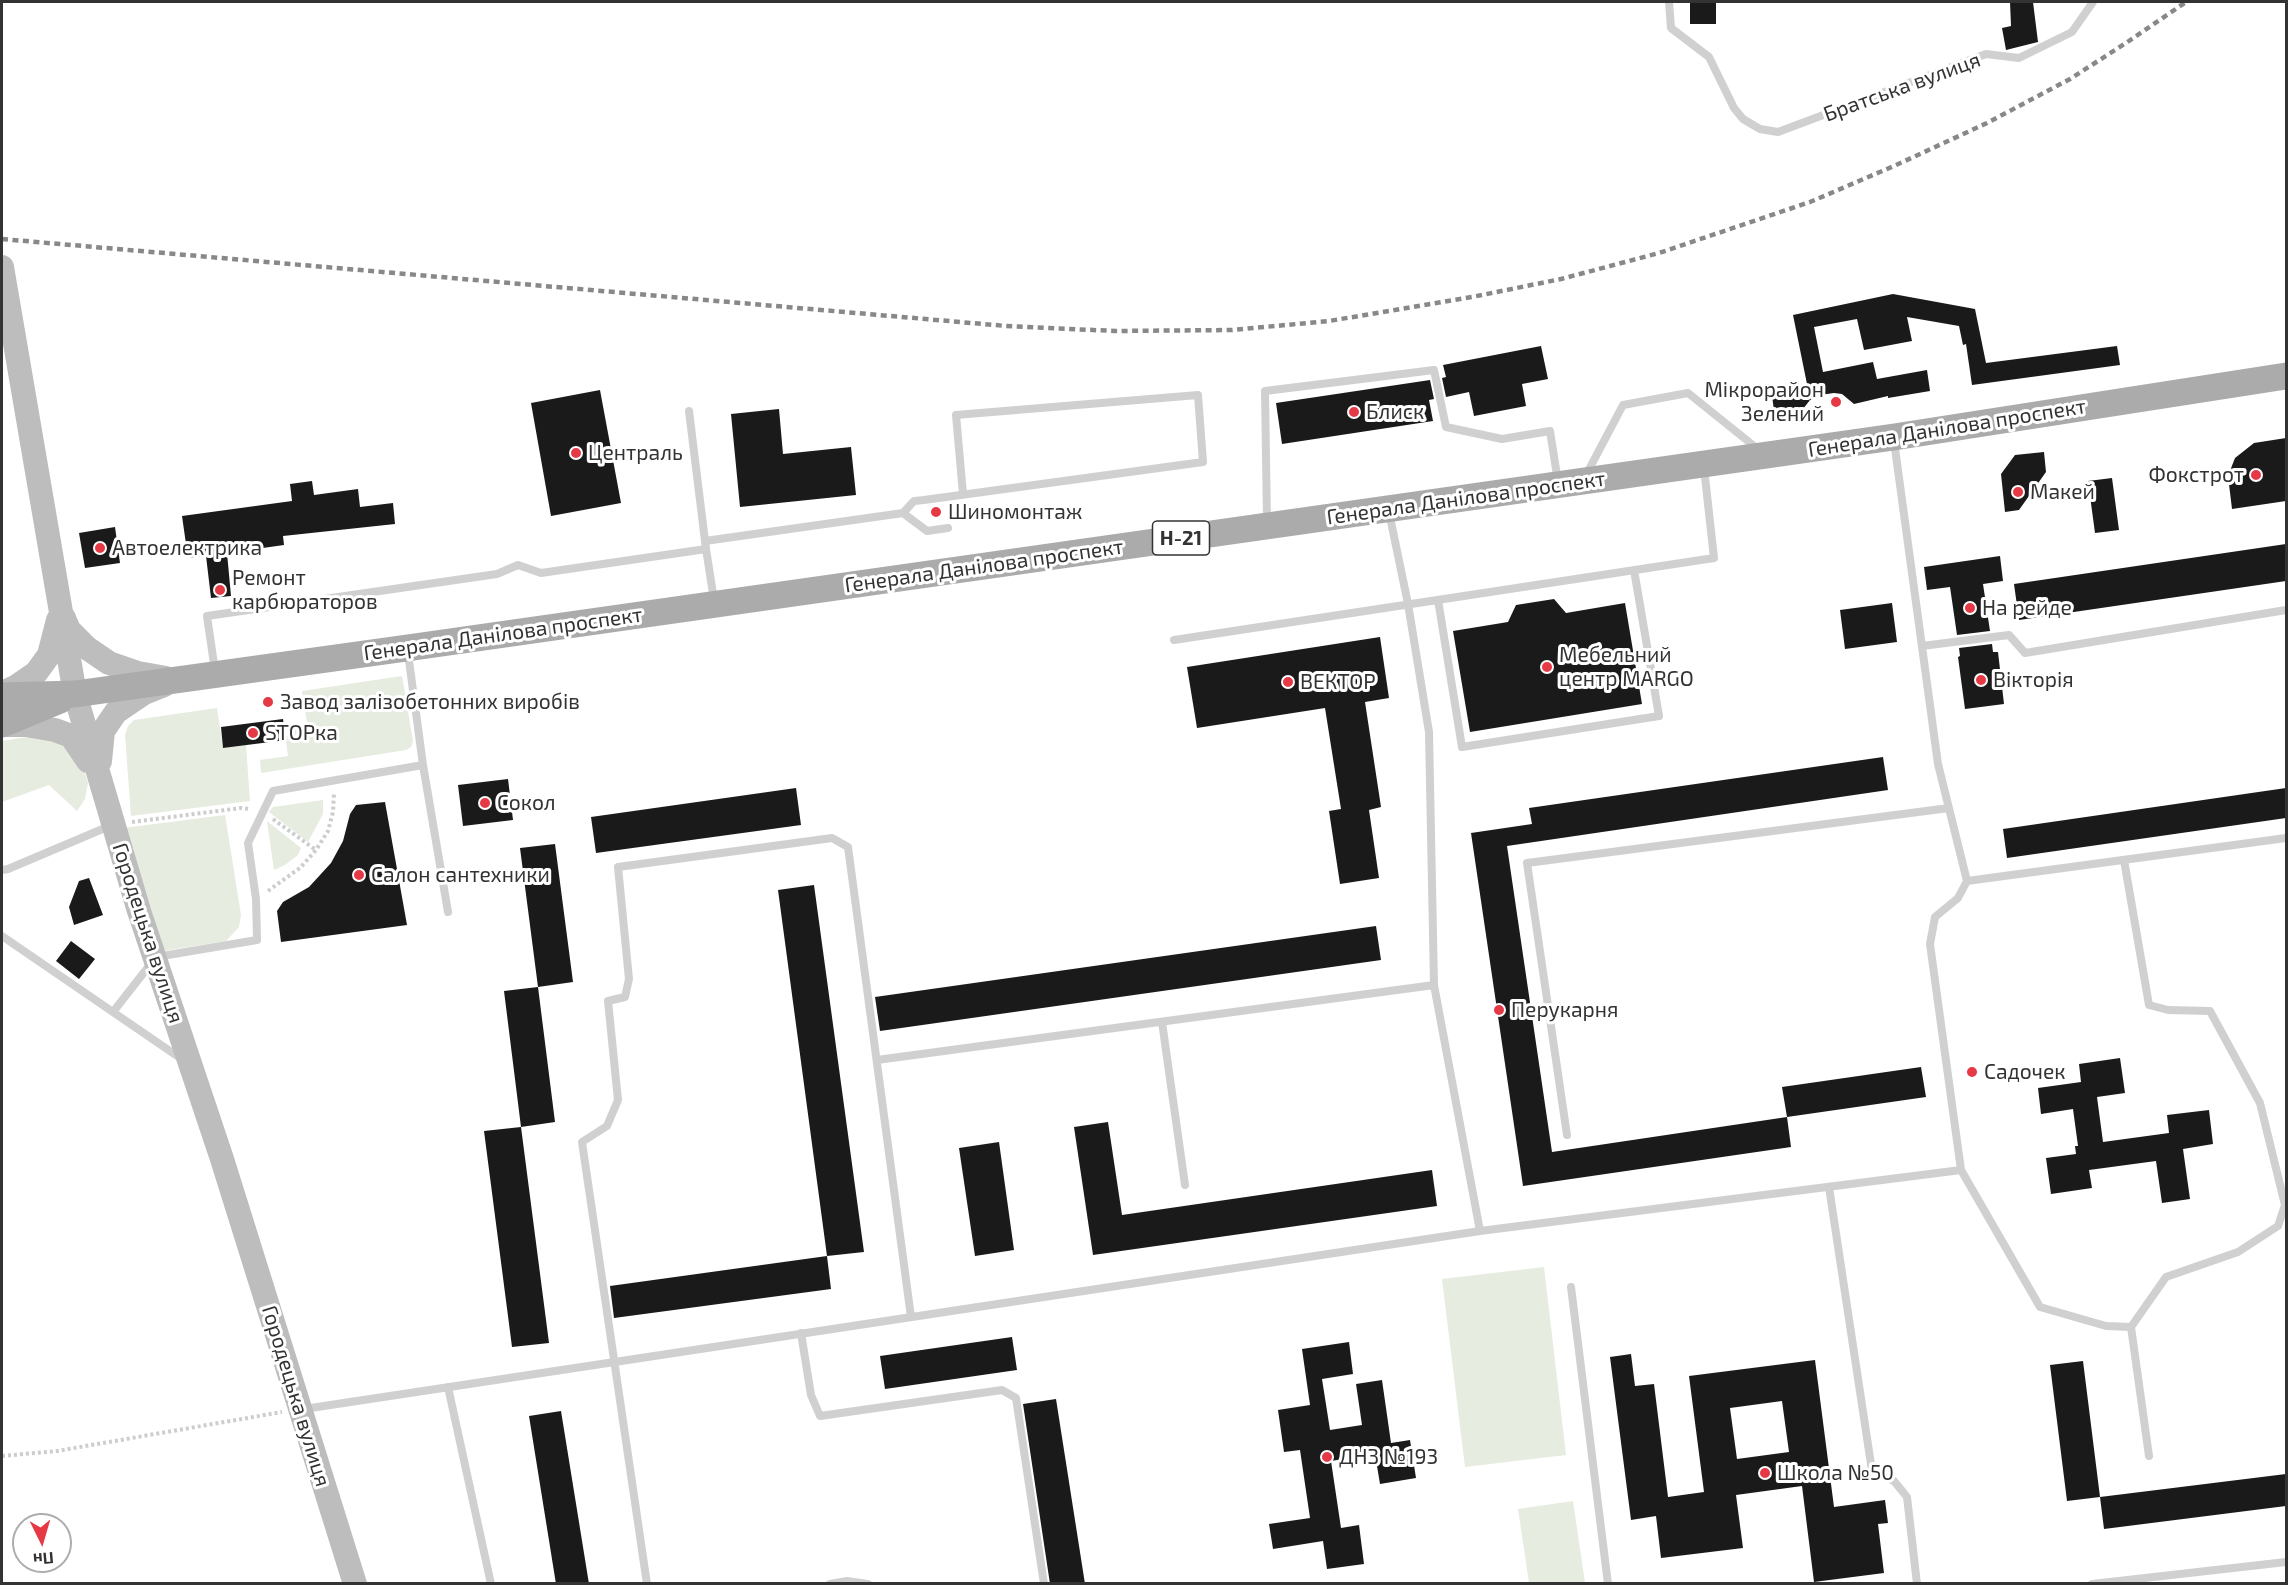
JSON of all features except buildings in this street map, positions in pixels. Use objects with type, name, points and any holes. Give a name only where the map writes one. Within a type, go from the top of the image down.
[{"type":"main road","name":"Городецька вулиця","points":[[2,267],[75,694],[139,911],[156,957],[355,1584]]},
{"type":"main road","name":"Генерала Данілова проспект","points":[[2,695],[75,694],[178,680],[1766,456],[2286,376]]},
{"type":"main road","points":[[59,605],[69,630],[87,648],[109,663],[138,672],[178,680]]},
{"type":"main road","points":[[2,695],[36,673],[49,655],[57,630],[59,605]]},
{"type":"main road","points":[[101,784],[100,755],[103,731],[116,712],[144,693],[178,680]]},
{"type":"main road","points":[[2,725],[75,694]]},
{"type":"main road","points":[[2,725],[26,725],[55,730],[70,736],[82,749],[101,784]]},
{"type":"lane","name":"Братська вулиця","points":[[1669,2],[1671,28],[1709,57],[1734,108],[1743,119],[1760,129],[1778,132],[1986,54],[2019,58],[2072,32],[2093,2]]},
{"type":"lane","points":[[1267,526],[1265,391],[1434,369],[1446,427],[1502,439],[1550,431],[1571,483]]},
{"type":"lane","points":[[1571,483],[1623,405],[1688,393],[1766,456]]},
{"type":"lane","points":[[215,674],[207,616],[497,574],[518,565],[541,573],[903,513],[914,501],[1203,462],[1198,395],[956,415],[963,494]]},
{"type":"lane","points":[[689,411],[714,604]]},
{"type":"lane","points":[[1894,437],[1938,764],[1967,881],[1958,898],[1935,917],[1930,944],[1962,1170],[2040,1307],[2106,1326],[2132,1327]]},
{"type":"lane","points":[[1174,640],[1714,558],[1703,465]]},
{"type":"lane","points":[[1389,509],[1408,604],[1429,732],[1434,986],[1480,1231]]},
{"type":"lane","points":[[903,513],[927,531],[948,528]]},
{"type":"lane","points":[[1438,600],[1462,747],[1659,716],[1634,570]]},
{"type":"lane","points":[[1922,646],[2009,635],[2025,653],[2286,610]]},
{"type":"lane","points":[[407,648],[423,765],[448,912]]},
{"type":"lane","points":[[113,1012],[156,957],[257,940],[256,899],[248,843],[273,791],[423,765]]},
{"type":"lane","points":[[1567,1135],[1527,863],[1949,808]]},
{"type":"lane","points":[[2,870],[113,825]]},
{"type":"lane","points":[[647,1584],[582,1142],[607,1126],[618,1100],[608,1001],[625,997],[629,980],[618,867],[832,838],[848,847],[911,1317]]},
{"type":"lane","points":[[1967,881],[2286,838]]},
{"type":"lane","points":[[2124,860],[2149,1005],[2168,1010],[2210,1011],[2260,1103],[2285,1205],[2278,1226],[2238,1252],[2166,1277],[2132,1327],[2149,1456]]},
{"type":"lane","points":[[2,936],[190,1065]]},
{"type":"lane","points":[[877,1060],[1434,986]]},
{"type":"lane","points":[[1162,1022],[1185,1185]]},
{"type":"lane","points":[[300,1409],[1480,1231],[1962,1170]]},
{"type":"lane","points":[[1829,1187],[1872,1471],[1894,1481],[1907,1497],[1917,1584]]},
{"type":"lane","points":[[1571,1287],[1608,1584]]},
{"type":"lane","points":[[801,1334],[811,1395],[820,1416],[1002,1390],[1016,1398],[1044,1584]]},
{"type":"lane","points":[[448,1387],[491,1584]]},
{"type":"lane","points":[[2092,1584],[2286,1562]]},
{"type":"lane","points":[[830,1584],[847,1581],[868,1584]]},
{"type":"path","points":[[256,899],[300,868],[316,850],[328,831],[333,812],[334,781]]},
{"type":"path","points":[[113,825],[241,808],[262,812],[316,850]]},
{"type":"path","points":[[2,1456],[57,1451],[300,1409]]},
{"type":"shaded area","points":[[402,676],[413,741],[411,747],[406,750],[261,773],[260,760],[288,756],[284,727],[307,723],[302,691]]},
{"type":"shaded area","points":[[217,708],[223,748],[246,745],[250,801],[131,816],[125,735],[128,726],[134,720]]},
{"type":"shaded area","points":[[27,737],[61,741],[80,757],[88,783],[85,799],[77,811],[49,785],[2,802],[2,741]]},
{"type":"shaded area","points":[[323,800],[323,814],[308,842],[269,812],[273,807]]},
{"type":"shaded area","points":[[225,815],[241,915],[239,927],[226,941],[163,951],[123,828]]},
{"type":"shaded area","points":[[267,821],[301,848],[298,855],[274,870]]},
{"type":"shaded area","points":[[1544,1267],[1566,1455],[1465,1467],[1442,1279]]},
{"type":"shaded area","points":[[1573,1501],[1585,1583],[1529,1583],[1518,1509]]},
{"type":"railway","points":[[2,239],[1006,326],[1115,331],[1232,330],[1329,321],[1472,297],[1561,279],[1659,253],[1810,202],[1987,123],[2070,79],[2186,2]]},
{"type":"place","name":"Мікрорайон Зелений","points":[[1836,402]]},
{"type":"place","name":"Блиск","points":[[1354,412]]},
{"type":"place","name":"Централь","points":[[576,453]]},
{"type":"place","name":"Фокстрот","points":[[2256,475]]},
{"type":"place","name":"Макей","points":[[2018,492]]},
{"type":"place","name":"Шиномонтаж","points":[[936,512]]},
{"type":"place","name":"Автоелектрика","points":[[100,548]]},
{"type":"place","name":"Ремонт карбюраторов","points":[[220,590]]},
{"type":"place","name":"На рейде","points":[[1970,608]]},
{"type":"place","name":"Мебельний центр MARGO","points":[[1547,667]]},
{"type":"place","name":"Вікторія","points":[[1981,680]]},
{"type":"place","name":"ВЕКТОР","points":[[1288,682]]},
{"type":"place","name":"Завод залізобетонних виробів","points":[[268,702]]},
{"type":"place","name":"STOPка","points":[[253,733]]},
{"type":"place","name":"Сокол","points":[[485,803]]},
{"type":"place","name":"Салон сантехники","points":[[359,875]]},
{"type":"place","name":"Перукарня","points":[[1499,1010]]},
{"type":"place","name":"Садочек","points":[[1972,1072]]},
{"type":"place","name":"ДНЗ №193","points":[[1327,1457]]},
{"type":"place","name":"Школа №50","points":[[1765,1473]]}]
